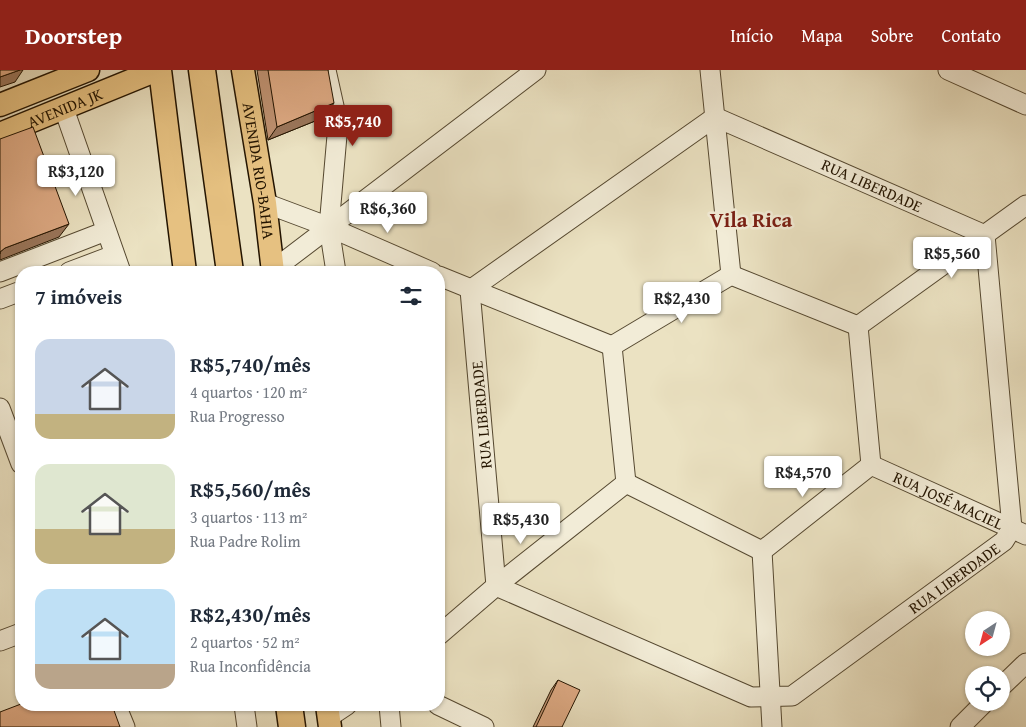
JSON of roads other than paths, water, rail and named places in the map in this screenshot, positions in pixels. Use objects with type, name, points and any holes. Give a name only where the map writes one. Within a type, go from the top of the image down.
[{"type":"highway","points":[[202,70],[229,266]]},
{"type":"main road","name":"AVENIDA JK","points":[[0,105],[52,77],[88,70]]},
{"type":"main road","name":"AVENIDA JK","points":[[0,134],[159,70]]},
{"type":"main road","points":[[159,70],[184,266]]},
{"type":"main road","name":"AVENIDA RIO-BAHIA","points":[[243,70],[265,203],[272,266]]},
{"type":"street","points":[[326,70],[338,124],[329,227],[335,266]]},
{"type":"street","points":[[279,266],[536,70]]},
{"type":"street","points":[[710,70],[731,275]]},
{"type":"street","points":[[948,70],[1026,105]]},
{"type":"street","points":[[64,109],[119,266]]},
{"type":"street","points":[[470,290],[715,116]]},
{"type":"street","name":"RUA LIBERDADE","points":[[470,290],[496,586],[751,697],[792,696],[1019,532],[985,235],[715,116]]},
{"type":"street","points":[[265,203],[329,227],[418,266]]},
{"type":"street","points":[[858,326],[1026,205]]},
{"type":"street","points":[[16,266],[106,231]]},
{"type":"street","points":[[85,266],[114,255]]},
{"type":"street","points":[[0,272],[15,266]]},
{"type":"street","points":[[731,275],[858,326]]},
{"type":"street","points":[[612,346],[731,275]]},
{"type":"street","points":[[445,279],[612,346]]},
{"type":"street","points":[[0,299],[15,293]]},
{"type":"street","points":[[762,551],[871,465],[858,326]]},
{"type":"street","points":[[612,346],[626,483]]},
{"type":"street","points":[[0,408],[15,448]]},
{"type":"street","name":"RUA JOSÉ MACIEL","points":[[871,465],[1019,532]]},
{"type":"street","points":[[445,630],[496,586],[626,483]]},
{"type":"street","points":[[626,483],[762,551]]},
{"type":"street","points":[[762,551],[772,727]]},
{"type":"street","points":[[0,641],[15,635]]},
{"type":"street","points":[[1010,678],[1026,663]]},
{"type":"street","points":[[445,708],[484,727]]},
{"type":"street","points":[[118,711],[125,727]]},
{"type":"street","points":[[245,711],[247,727]]},
{"type":"street","points":[[390,711],[391,727]]},
{"type":"street","points":[[960,727],[976,711]]},
{"type":"district","name":"Vila Rica","points":[[751,220]]}]
